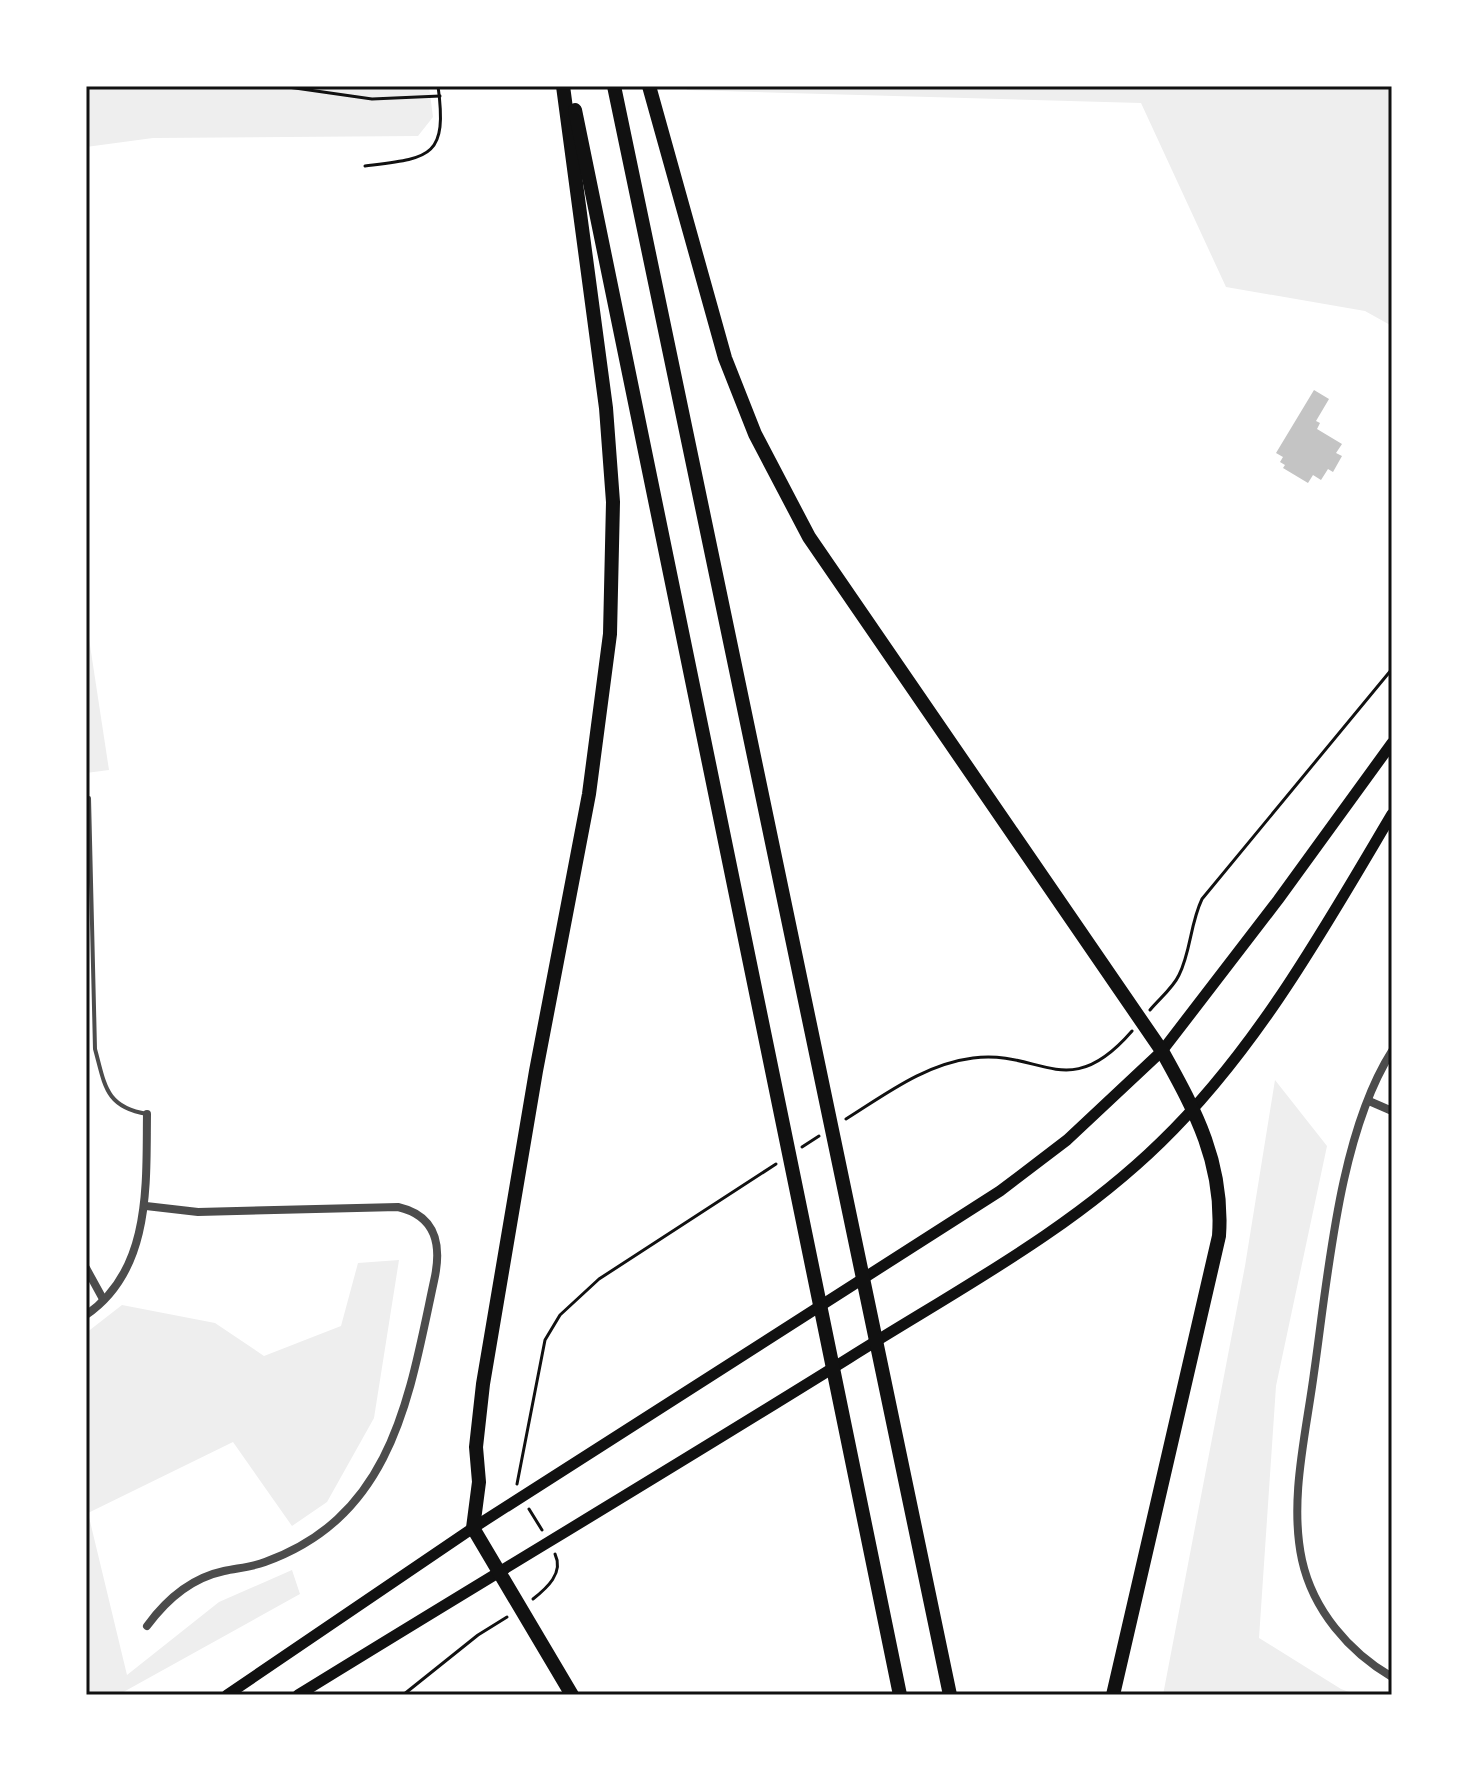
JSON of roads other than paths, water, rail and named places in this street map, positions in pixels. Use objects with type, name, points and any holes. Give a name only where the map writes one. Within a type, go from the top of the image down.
[{"type":"highway","points":[[563,86],[606,408],[613,502],[610,634],[589,794],[536,1071],[483,1384],[476,1447],[479,1482],[473,1528],[503,1573],[520,1610],[572,1695]]},
{"type":"highway","points":[[570,86],[900,1695]]},
{"type":"highway","points":[[614,86],[950,1695]]},
{"type":"highway","points":[[649,86],[725,358],[755,434],[809,537],[1162,1051],[1193,1108],[1218,1179],[1219,1236],[1113,1695]]},
{"type":"main road","points":[[227,1695],[473,1528],[1000,1191],[1067,1140],[1162,1051],[1278,900],[1392,743]]},
{"type":"main road","points":[[298,1695],[503,1573],[942,1301],[1084,1209],[1125,1176],[1193,1108],[1279,994],[1392,814]]},
{"type":"street","points":[[1392,1051],[1352,1149],[1331,1265],[1302,1464],[1297,1532],[1303,1563],[1322,1610],[1359,1654],[1392,1677]]},
{"type":"street","points":[[1369,1101],[1392,1111]]},
{"type":"street","points":[[86,1315],[103,1299],[133,1253],[146,1206],[147,1114]]},
{"type":"street","points":[[146,1206],[198,1212],[398,1207],[423,1217],[432,1228],[440,1256],[407,1405],[385,1457],[370,1481],[352,1503],[302,1545],[256,1566],[222,1571],[193,1582],[159,1610],[147,1626]]},
{"type":"street","points":[[86,1268],[103,1299]]},
{"type":"lane","points":[[89,798],[95,1049],[114,1102],[129,1111],[147,1114]]}]
